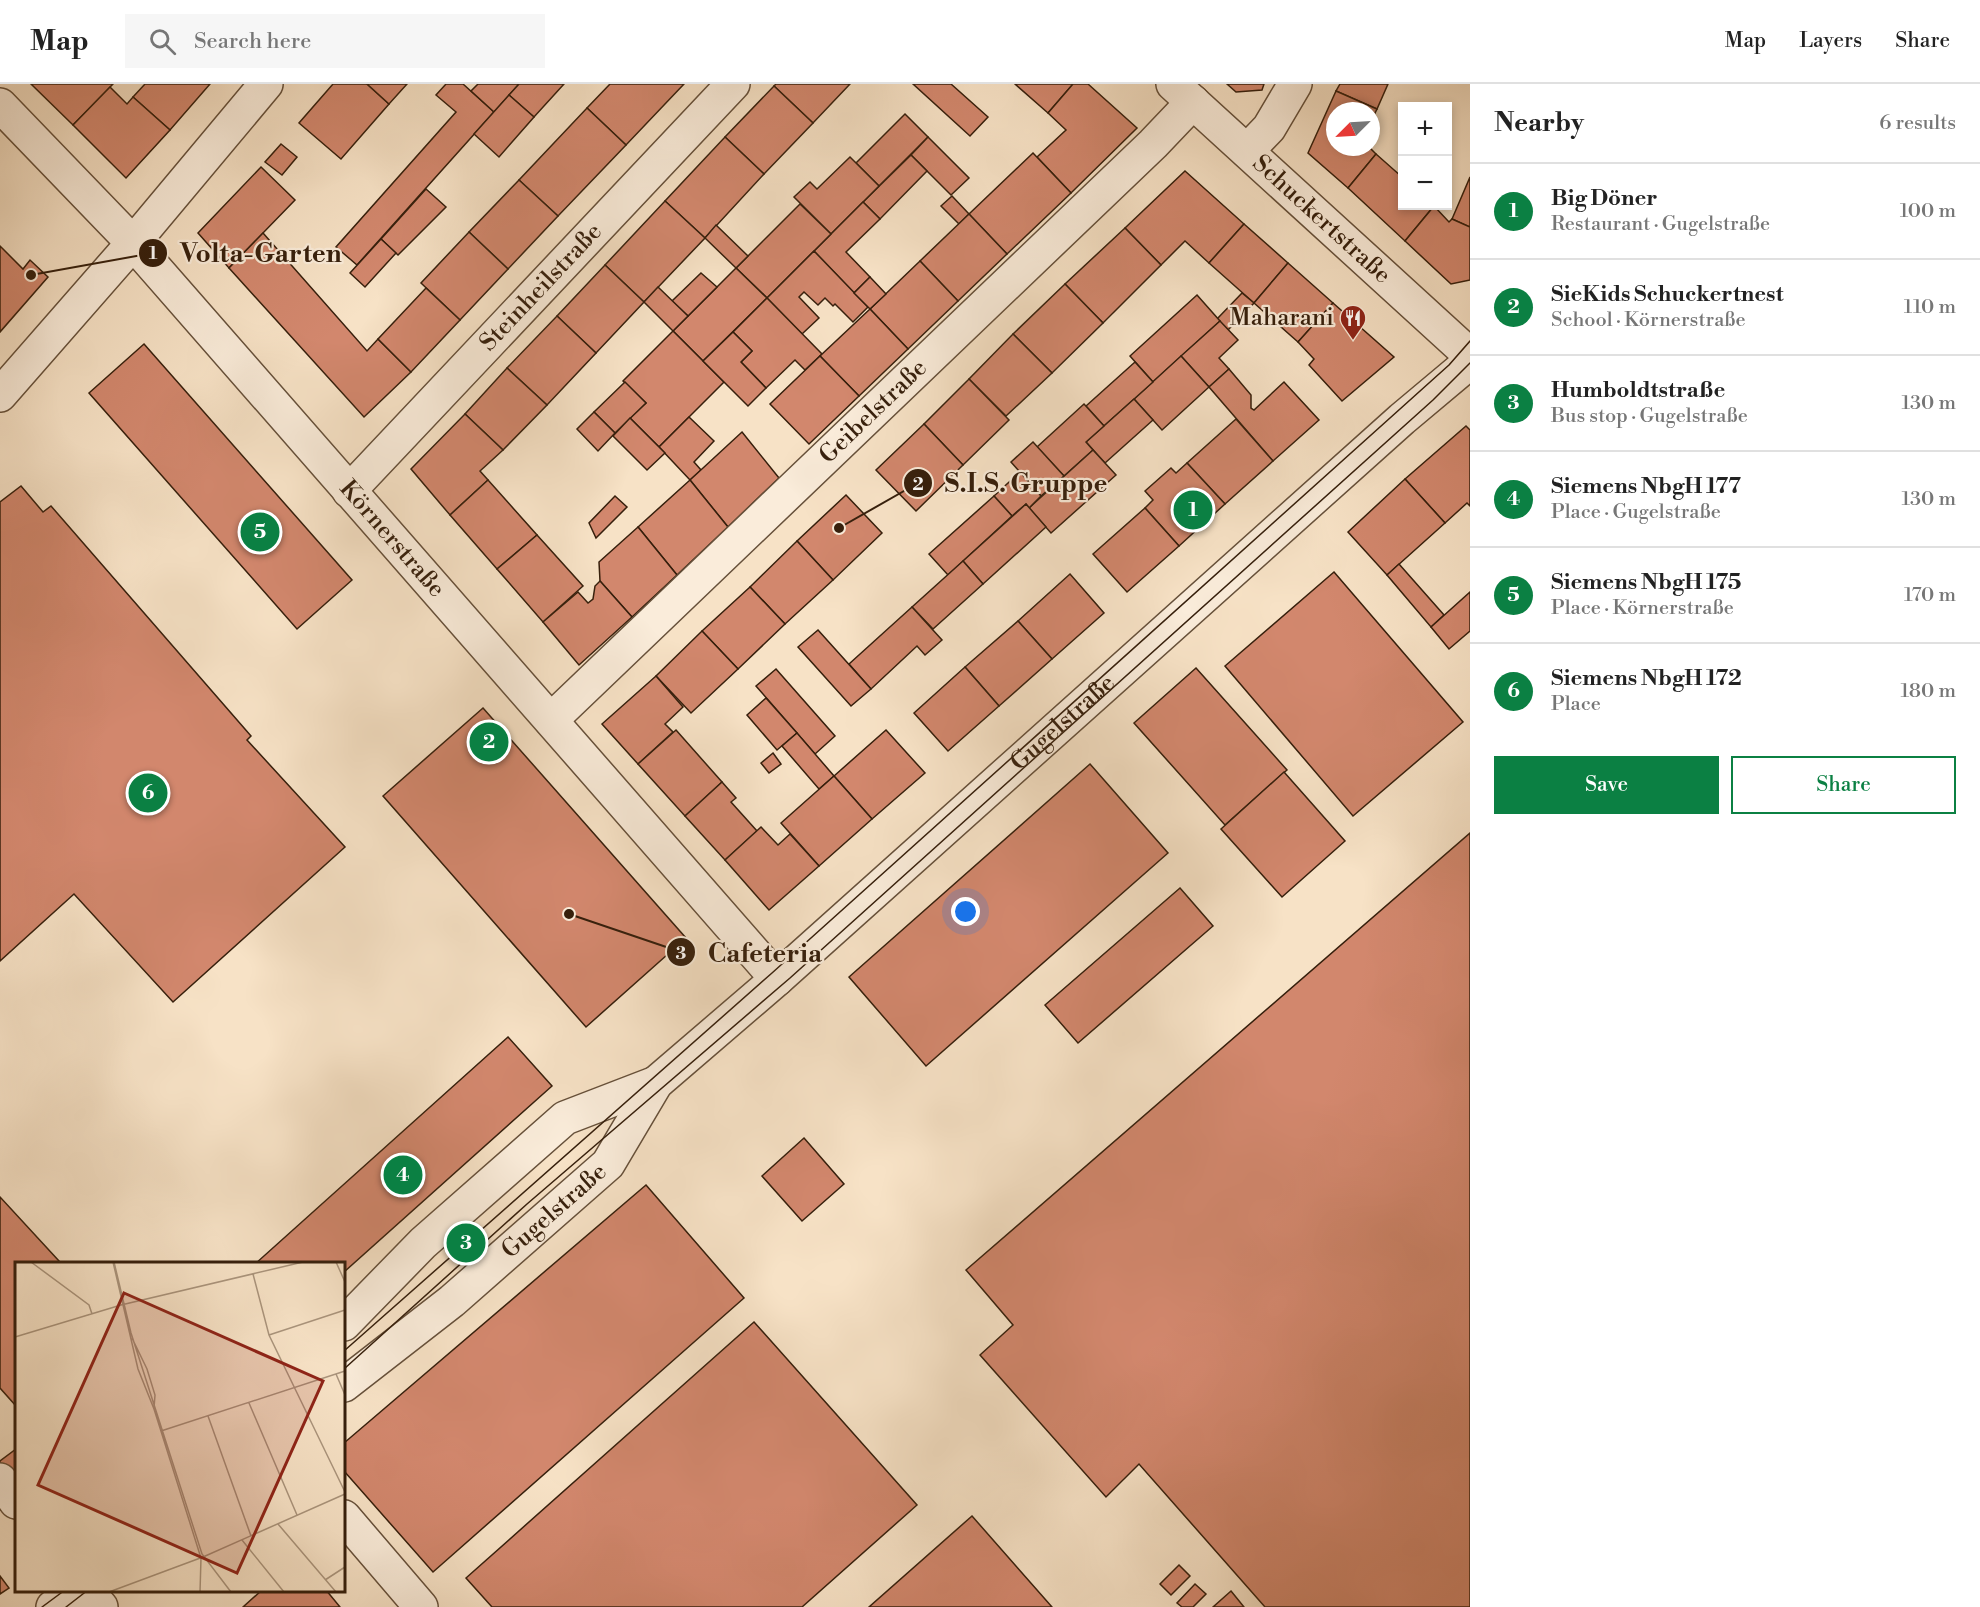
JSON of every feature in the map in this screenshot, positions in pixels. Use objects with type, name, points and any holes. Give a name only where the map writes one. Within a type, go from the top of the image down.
[{"type":"street","points":[[0,395],[266,84]]},
{"type":"street","name":"Steinheilstraße","points":[[349,491],[733,84]]},
{"type":"street","points":[[1247,151],[1269,128],[1295,84]]},
{"type":"street","name":"Schuckertstraße","points":[[1183,93],[1470,355]]},
{"type":"street","name":"Geibelstraße","points":[[551,720],[1153,144],[1183,93]]},
{"type":"street","name":"Körnerstraße","points":[[0,105],[132,243],[777,979]]},
{"type":"street","name":"Gugelstraße","points":[[345,1384],[452,1301],[608,1164],[656,1083],[777,979],[1393,427],[1470,362]]},
{"type":"street","name":"Gugelstraße","points":[[345,1323],[423,1243],[565,1118],[656,1083]]},
{"type":"street","points":[[0,1480],[15,1501]]},
{"type":"street","points":[[345,1519],[421,1607]]},
{"type":"street","points":[[53,1607],[73,1592]]},
{"type":"street","points":[[88,1592],[101,1607]]},
{"type":"building","points":[[31,84],[113,84],[73,125]]},
{"type":"building","points":[[145,84],[210,84],[170,130],[133,97]]},
{"type":"building","points":[[333,84],[367,84],[389,104],[341,159],[299,123]]},
{"type":"building","points":[[367,84],[407,84],[389,104]]},
{"type":"building","points":[[446,84],[463,84],[494,112],[357,265],[336,247],[456,112],[436,95]]},
{"type":"building","points":[[478,84],[519,84],[494,112],[471,91]]},
{"type":"building","points":[[519,84],[564,84],[534,117],[509,95]]},
{"type":"building","points":[[610,84],[684,84],[626,145],[587,108]]},
{"type":"building","points":[[776,84],[850,84],[813,123],[774,86]]},
{"type":"building","points":[[913,84],[951,84],[988,117],[970,136]]},
{"type":"building","points":[[1015,84],[1073,84],[1048,113]]},
{"type":"building","points":[[1073,84],[1088,84],[1137,128],[1071,193],[1037,157],[1066,130],[1048,113]]},
{"type":"building","points":[[1227,84],[1264,84],[1262,90],[1236,92]]},
{"type":"building","points":[[1340,84],[1388,84],[1380,102],[1361,102],[1336,91]]},
{"type":"building","points":[[774,86],[813,123],[764,174],[725,137]]},
{"type":"building","points":[[110,87],[127,104],[133,97],[170,130],[126,178],[73,125]]},
{"type":"building","points":[[1336,91],[1361,102],[1331,102]]},
{"type":"building","points":[[509,95],[534,117],[499,157],[474,134]]},
{"type":"building","points":[[587,108],[626,145],[558,216],[519,180]]},
{"type":"building","points":[[1326,113],[1326,156],[1374,156],[1348,188],[1308,153]]},
{"type":"building","points":[[905,114],[928,137],[879,186],[856,163]]},
{"type":"building","points":[[725,137],[764,174],[705,238],[665,201]]},
{"type":"building","points":[[928,137],[969,178],[951,195],[911,155]]},
{"type":"building","points":[[281,144],[297,157],[282,175],[265,162]]},
{"type":"building","points":[[1033,153],[1071,193],[1007,254],[969,214]]},
{"type":"building","points":[[911,155],[927,171],[880,219],[863,202]]},
{"type":"building","points":[[1374,156],[1378,156],[1398,173],[1398,210],[1431,210],[1405,241],[1348,188]]},
{"type":"building","points":[[850,157],[879,186],[831,234],[794,197],[810,182],[817,189]]},
{"type":"building","points":[[261,167],[295,200],[229,268],[198,233]]},
{"type":"building","points":[[1185,171],[1244,224],[1209,263],[1185,241],[1161,265],[1125,228]]},
{"type":"building","points":[[1470,177],[1470,227],[1452,219]]},
{"type":"building","points":[[519,180],[558,216],[508,269],[469,232]]},
{"type":"building","points":[[426,189],[446,207],[398,255],[381,239]]},
{"type":"building","points":[[952,196],[969,214],[959,224],[941,206]]},
{"type":"building","points":[[665,201],[705,238],[644,302],[605,265]]},
{"type":"building","points":[[863,202],[880,219],[846,252],[870,277],[854,293],[814,251]]},
{"type":"building","points":[[800,204],[831,234],[767,298],[736,268]]},
{"type":"building","points":[[1431,210],[1438,210],[1449,222],[1452,219],[1470,227],[1470,280],[1451,284],[1405,241]]},
{"type":"building","points":[[969,214],[1007,254],[958,301],[920,261]]},
{"type":"building","points":[[1244,224],[1288,263],[1254,303],[1209,263]]},
{"type":"building","points":[[716,225],[748,256],[736,268],[705,238]]},
{"type":"building","points":[[1125,228],[1161,265],[1103,323],[1065,284]]},
{"type":"building","points":[[469,232],[508,269],[460,320],[421,283]]},
{"type":"building","points":[[263,233],[367,351],[378,339],[411,372],[364,417],[229,268]]},
{"type":"building","points":[[381,239],[396,253],[365,287],[350,273]]},
{"type":"building","points":[[0,246],[23,269],[30,260],[48,277],[0,332]]},
{"type":"building","points":[[814,251],[868,307],[853,322],[835,304],[833,306],[825,298],[818,305],[804,292],[799,297],[819,318],[802,334],[767,298]]},
{"type":"building","points":[[920,261],[958,301],[908,349],[870,309]]},
{"type":"building","points":[[1288,263],[1333,303],[1298,342],[1254,303]]},
{"type":"building","points":[[605,265],[644,302],[596,353],[557,316]]},
{"type":"building","points":[[736,268],[767,298],[703,361],[673,331]]},
{"type":"building","points":[[701,273],[717,287],[688,316],[672,301]]},
{"type":"building","points":[[870,277],[886,294],[870,309],[854,293]]},
{"type":"building","points":[[1065,284],[1103,323],[1052,373],[1013,334]]},
{"type":"building","points":[[658,287],[688,316],[673,331],[644,302]]},
{"type":"building","points":[[426,288],[460,320],[411,372],[378,339]]},
{"type":"building","points":[[1242,293],[1254,303],[1228,330],[1217,319]]},
{"type":"building","points":[[1197,295],[1220,321],[1153,382],[1130,356]]},
{"type":"building","points":[[767,298],[822,354],[805,370],[795,360],[766,388],[741,362],[752,351],[733,332]]},
{"type":"building","points":[[1333,303],[1394,357],[1342,401],[1309,365],[1314,359],[1298,342]]},
{"type":"building","points":[[870,309],[908,349],[859,396],[820,356]]},
{"type":"building","points":[[557,316],[596,353],[547,405],[507,368]]},
{"type":"building","points":[[1220,321],[1238,340],[1219,358],[1229,369],[1209,387],[1181,356]]},
{"type":"building","points":[[673,331],[724,382],[659,447],[630,418],[646,403],[623,381]]},
{"type":"building","points":[[733,332],[752,351],[741,362],[766,388],[748,406],[703,361]]},
{"type":"building","points":[[1013,334],[1052,373],[1006,416],[969,379]]},
{"type":"building","points":[[144,344],[352,580],[297,629],[89,393]]},
{"type":"building","points":[[820,356],[859,396],[809,444],[770,404]]},
{"type":"building","points":[[1181,356],[1209,387],[1162,430],[1134,399]]},
{"type":"building","points":[[1135,362],[1153,382],[1104,426],[1086,406]]},
{"type":"building","points":[[507,368],[547,405],[503,450],[465,414]]},
{"type":"building","points":[[1229,369],[1251,395],[1251,408],[1254,410],[1284,382],[1319,420],[1273,461],[1209,387]]},
{"type":"building","points":[[969,379],[1009,420],[963,465],[924,424]]},
{"type":"building","points":[[625,382],[646,403],[615,433],[594,412]]},
{"type":"building","points":[[1134,399],[1153,420],[1105,463],[1086,442]]},
{"type":"building","points":[[1084,404],[1104,426],[1086,442],[1093,450],[1064,476],[1037,447]]},
{"type":"building","points":[[594,412],[615,433],[598,451],[577,429]]},
{"type":"building","points":[[465,414],[503,450],[480,471],[488,480],[450,515],[411,469]]},
{"type":"building","points":[[689,417],[714,441],[694,462],[701,470],[690,480],[659,447]]},
{"type":"building","points":[[630,418],[665,453],[647,470],[613,436]]},
{"type":"building","points":[[1236,419],[1273,461],[1225,504],[1187,463]]},
{"type":"building","points":[[924,424],[963,465],[916,511],[876,470]]},
{"type":"building","points":[[1466,426],[1470,430],[1470,506],[1467,503],[1445,523],[1405,479]]},
{"type":"building","points":[[742,432],[779,478],[728,527],[690,480]]},
{"type":"building","points":[[1033,442],[1064,476],[1041,496],[1011,462]]},
{"type":"building","points":[[1093,450],[1116,475],[1051,533],[1029,508]]},
{"type":"building","points":[[1187,463],[1225,504],[1179,546],[1145,508],[1153,500],[1145,491],[1171,468],[1176,473]]},
{"type":"building","points":[[1020,472],[1041,496],[1029,508],[1026,504],[1012,516],[994,496]]},
{"type":"building","points":[[1405,479],[1445,523],[1387,575],[1348,532]]},
{"type":"building","points":[[488,480],[537,535],[497,569],[450,515]]},
{"type":"building","points":[[690,480],[728,527],[677,575],[638,527]]},
{"type":"building","points":[[21,486],[43,512],[51,506],[251,736],[247,740],[345,847],[173,1002],[74,894],[0,961],[0,502]]},
{"type":"building","points":[[846,495],[882,533],[833,580],[797,541]]},
{"type":"building","points":[[615,496],[627,507],[596,538],[589,523]]},
{"type":"building","points":[[994,496],[1012,516],[948,575],[929,554]]},
{"type":"building","points":[[1026,504],[1046,527],[983,584],[963,561]]},
{"type":"building","points":[[1145,508],[1179,546],[1127,592],[1093,554]]},
{"type":"building","points":[[638,527],[677,575],[632,617],[600,581],[599,562]]},
{"type":"building","points":[[537,535],[583,586],[543,622],[497,569]]},
{"type":"building","points":[[797,541],[833,580],[785,624],[750,587]]},
{"type":"building","points":[[963,561],[983,584],[933,629],[912,607]]},
{"type":"building","points":[[1399,564],[1444,615],[1431,627],[1387,575]]},
{"type":"building","points":[[1334,572],[1463,722],[1353,816],[1225,666]]},
{"type":"building","points":[[1070,574],[1104,613],[1052,659],[1018,621]]},
{"type":"building","points":[[600,581],[632,617],[579,665],[543,622],[578,592],[588,603],[593,599],[595,586]]},
{"type":"building","points":[[750,587],[785,624],[738,669],[702,631]]},
{"type":"building","points":[[1470,592],[1470,631],[1449,649],[1431,627]]},
{"type":"building","points":[[912,607],[942,640],[925,655],[917,646],[871,689],[849,664]]},
{"type":"building","points":[[1018,621],[1052,659],[999,706],[965,667]]},
{"type":"building","points":[[818,630],[871,689],[851,706],[798,647]]},
{"type":"building","points":[[702,631],[738,669],[691,713],[656,676]]},
{"type":"building","points":[[965,667],[999,706],[948,751],[914,713]]},
{"type":"building","points":[[1196,668],[1287,770],[1225,825],[1134,723]]},
{"type":"building","points":[[776,669],[835,736],[815,754],[756,686]]},
{"type":"building","points":[[656,676],[683,707],[665,724],[673,732],[638,764],[602,724]]},
{"type":"building","points":[[766,698],[797,733],[777,750],[747,715]]},
{"type":"building","points":[[483,708],[686,938],[586,1027],[383,796]]},
{"type":"building","points":[[676,730],[722,782],[685,816],[638,764]]},
{"type":"building","points":[[886,730],[925,773],[872,819],[834,776]]},
{"type":"building","points":[[797,733],[834,776],[819,789],[782,746]]},
{"type":"building","points":[[773,753],[781,764],[769,773],[761,763]]},
{"type":"building","points":[[1090,764],[1168,853],[926,1066],[849,977]]},
{"type":"building","points":[[1284,772],[1345,841],[1282,897],[1221,829]]},
{"type":"building","points":[[834,776],[872,819],[819,866],[781,823]]},
{"type":"building","points":[[722,782],[736,798],[731,802],[757,831],[725,860],[685,816]]},
{"type":"building","points":[[761,827],[778,845],[790,834],[819,866],[769,910],[725,860]]},
{"type":"building","points":[[1470,833],[1470,1607],[1265,1607],[1139,1464],[1106,1497],[980,1355],[1013,1325],[966,1270]]},
{"type":"building","points":[[1180,888],[1213,926],[1078,1043],[1045,1005]]},
{"type":"building","points":[[508,1037],[552,1086],[345,1271],[345,1262],[257,1262]]},
{"type":"building","points":[[804,1138],[844,1184],[802,1221],[762,1176]]},
{"type":"building","points":[[646,1185],[744,1298],[433,1572],[345,1472],[345,1442]]},
{"type":"building","points":[[0,1197],[59,1261],[15,1262],[15,1405],[0,1388]]},
{"type":"building","points":[[754,1322],[917,1505],[802,1607],[492,1607],[466,1578]]},
{"type":"building","points":[[15,1450],[15,1471],[0,1482],[0,1461]]},
{"type":"building","points":[[972,1516],[1052,1607],[869,1607]]},
{"type":"building","points":[[1179,1565],[1190,1576],[1171,1595],[1160,1584]]},
{"type":"building","points":[[0,1576],[9,1588],[0,1594]]},
{"type":"building","points":[[1195,1584],[1206,1594],[1193,1607],[1182,1607],[1177,1603]]},
{"type":"building","points":[[1231,1591],[1244,1607],[1213,1607]]},
{"type":"building","points":[[260,1592],[328,1592],[340,1607],[243,1607]]},
{"type":"tram line","points":[[345,1350],[772,973],[1449,365],[1470,341]]},
{"type":"tram line","points":[[345,1368],[527,1204],[790,978],[1433,400],[1470,363]]},
{"type":"tram line","points":[[42,1607],[62,1592]]},
{"type":"tram line","points":[[66,1607],[85,1592]]},
{"type":"place","name":"Volta-Garten","points":[[31,275]]},
{"type":"place","name":"Maharani","points":[[1353,341]]},
{"type":"place","name":"Big Döner","points":[[1193,510]]},
{"type":"place","name":"S.I.S. Gruppe","points":[[839,528]]},
{"type":"place","name":"Siemens NbgH 175","points":[[260,532]]},
{"type":"place","name":"SieKids Schuckertnest","points":[[489,742]]},
{"type":"place","name":"Siemens NbgH 172","points":[[148,793]]},
{"type":"place","name":"Cafeteria","points":[[569,914]]},
{"type":"place","name":"Siemens NbgH 177","points":[[403,1175]]},
{"type":"place","name":"Humboldtstraße","points":[[466,1243]]}]
